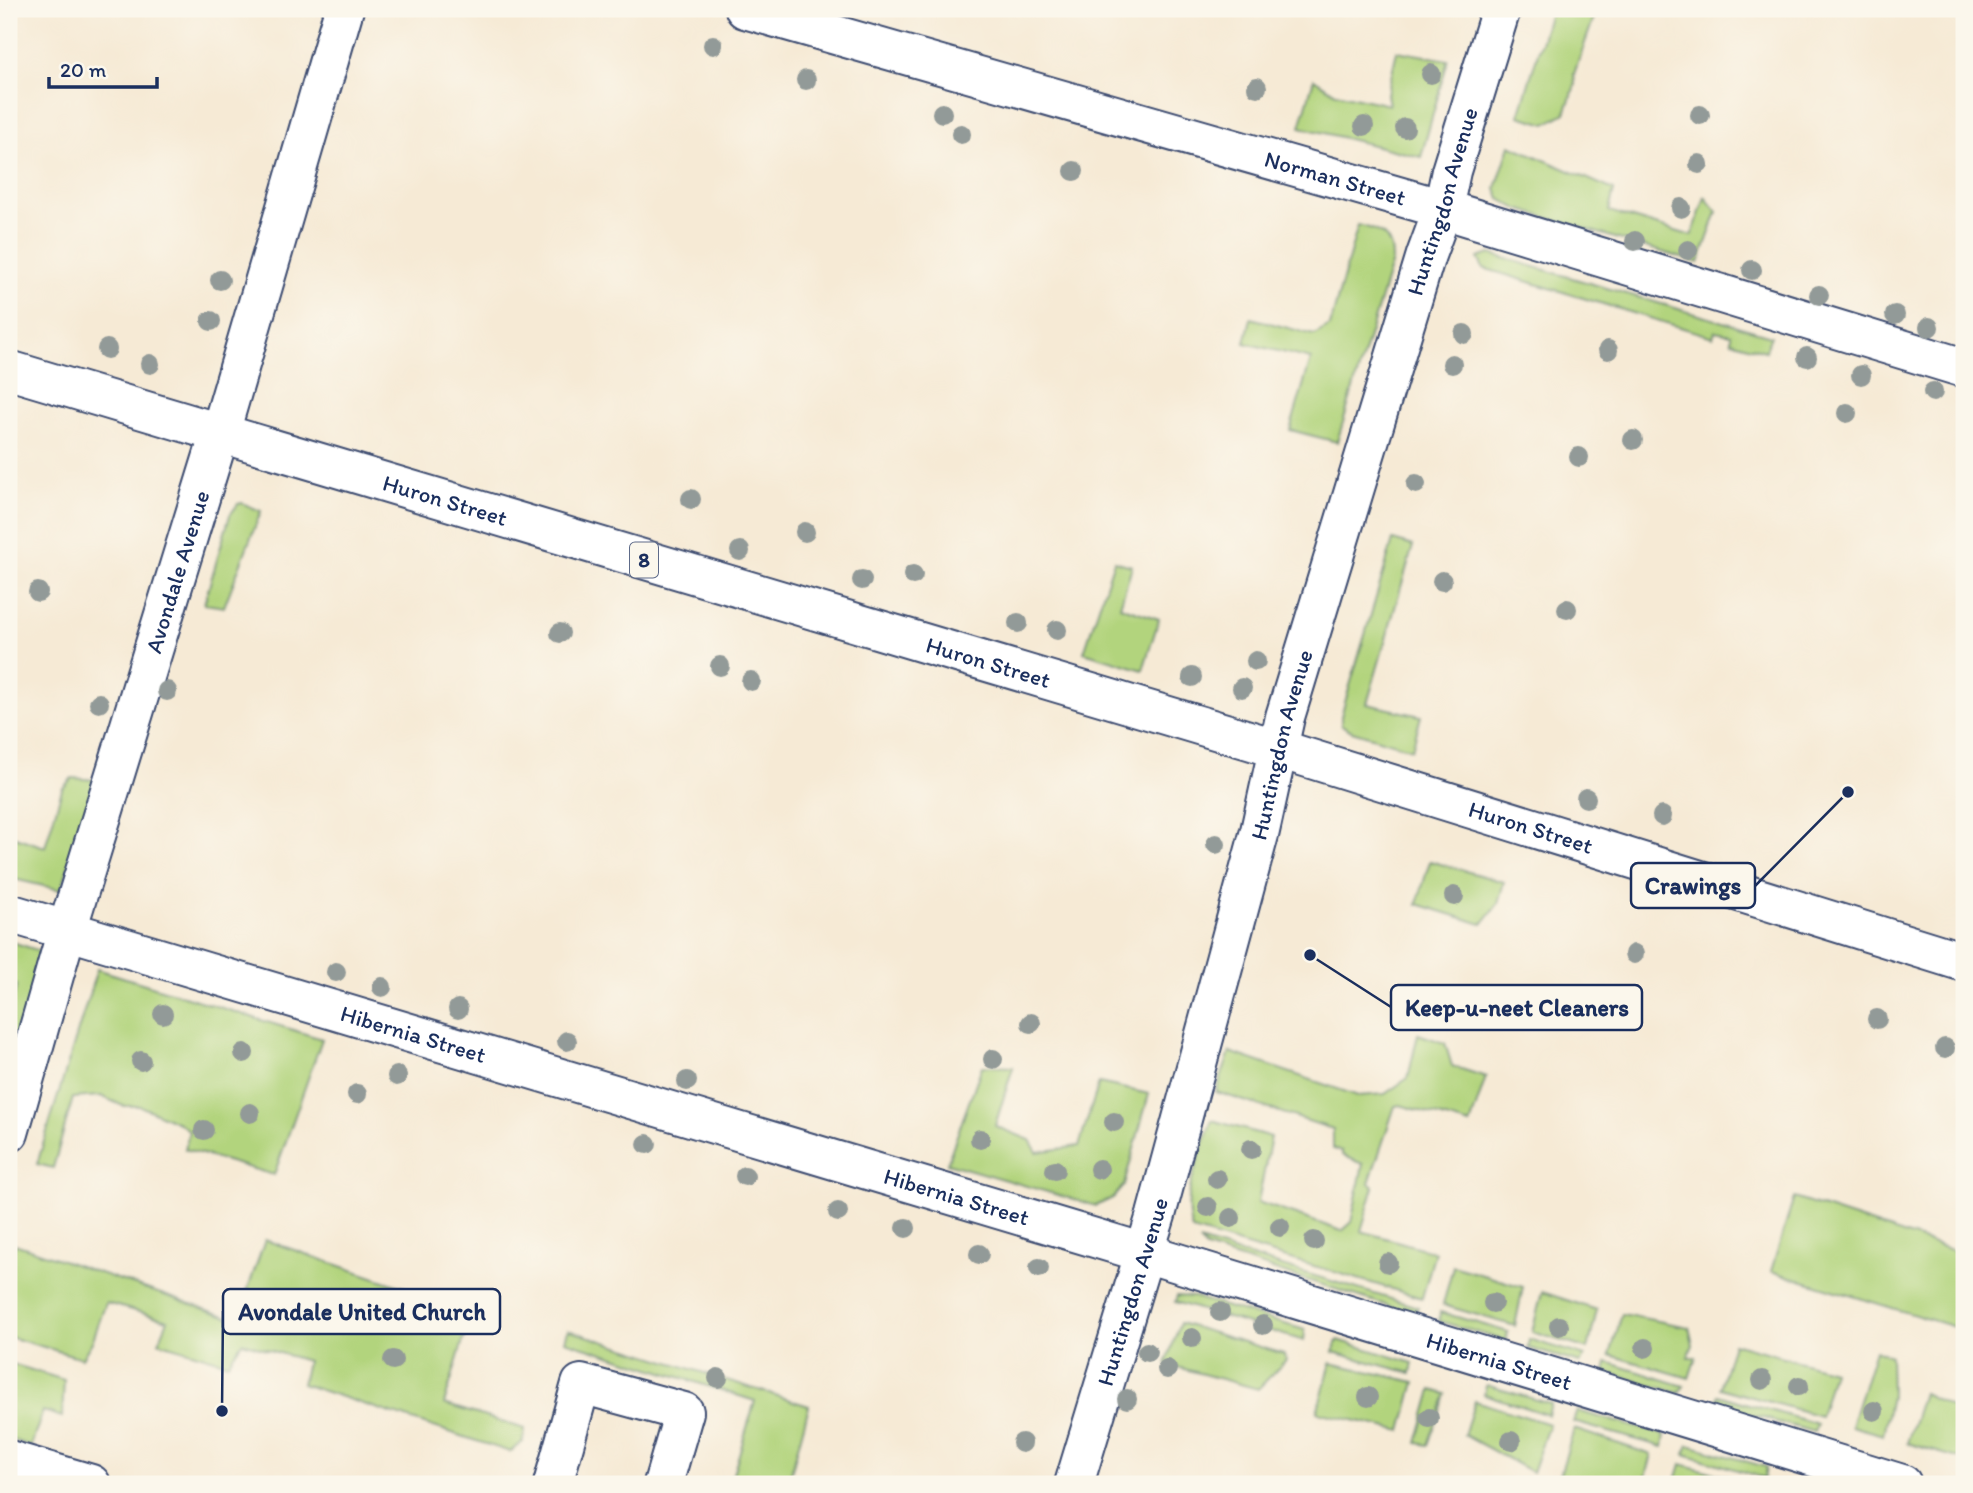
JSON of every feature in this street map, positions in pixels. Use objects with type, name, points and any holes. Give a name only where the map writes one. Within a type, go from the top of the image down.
[{"type":"street","name":"Avondale Avenue","points":[[9,1132],[67,930],[220,433],[344,9]]},
{"type":"street","name":"Norman Street","points":[[745,9],[1443,209],[1964,368]]},
{"type":"street","name":"Huntingdon Avenue","points":[[1074,1484],[1145,1253],[1259,831],[1285,717],[1426,255],[1443,209],[1451,171],[1501,9]]},
{"type":"street","name":"Huron Street","points":[[9,370],[1279,749],[1964,962]]},
{"type":"street","name":"Hibernia Street","points":[[9,913],[1145,1253],[1902,1484]]},
{"type":"street","points":[[553,1484],[581,1384],[684,1412],[663,1484]]},
{"type":"street","points":[[9,1460],[91,1484]]},
{"type":"green space","points":[[1551,9],[1597,9],[1574,74],[1575,85],[1565,113],[1546,124],[1519,116]]},
{"type":"green space","points":[[1397,51],[1448,60],[1421,157],[1300,127],[1314,79],[1336,93],[1389,105],[1387,94]]},
{"type":"green space","points":[[1510,145],[1614,190],[1609,211],[1692,236],[1705,197],[1717,212],[1699,263],[1518,209],[1500,199],[1496,188]]},
{"type":"green space","points":[[1358,225],[1384,235],[1392,252],[1392,261],[1337,442],[1290,430],[1311,359],[1245,343],[1251,318],[1314,335],[1330,326]]},
{"type":"green space","points":[[1490,254],[1771,336],[1765,351],[1731,341],[1731,334],[1715,331],[1713,337],[1483,268],[1478,258]]},
{"type":"green space","points":[[242,503],[261,511],[224,607],[204,604],[230,515],[238,504]]},
{"type":"green space","points":[[1393,540],[1413,546],[1367,704],[1421,716],[1412,749],[1352,731],[1341,725],[1341,716]]},
{"type":"green space","points":[[1114,561],[1132,566],[1120,606],[1159,619],[1143,670],[1084,652]]},
{"type":"green space","points":[[72,778],[96,780],[61,890],[9,878],[9,835],[45,847],[62,789]]},
{"type":"green space","points":[[1430,861],[1504,882],[1498,904],[1482,924],[1417,904]]},
{"type":"green space","points":[[9,941],[40,951],[40,963],[15,1052],[9,1051],[9,1011],[17,985],[9,983]]},
{"type":"green space","points":[[97,969],[322,1039],[274,1175],[185,1149],[189,1131],[181,1124],[140,1106],[123,1106],[101,1096],[73,1098],[53,1168],[37,1164]]},
{"type":"green space","points":[[1418,1034],[1445,1043],[1452,1066],[1486,1077],[1470,1125],[1400,1105],[1395,1106],[1369,1183],[1374,1187],[1361,1231],[1435,1252],[1422,1298],[1192,1230],[1189,1216],[1190,1189],[1212,1120],[1271,1137],[1258,1202],[1342,1231],[1351,1223],[1363,1164],[1342,1155],[1342,1151],[1333,1149],[1333,1129],[1216,1092],[1230,1052],[1358,1096],[1385,1094],[1408,1078]]},
{"type":"green space","points":[[982,1066],[1013,1067],[995,1126],[1030,1140],[1037,1152],[1079,1146],[1099,1083],[1149,1094],[1124,1185],[1113,1198],[1096,1206],[947,1163]]},
{"type":"green space","points":[[1794,1198],[1964,1254],[1964,1330],[1771,1271]]},
{"type":"green space","points":[[265,1240],[472,1311],[444,1404],[525,1429],[523,1442],[510,1452],[302,1384],[307,1361],[242,1342],[228,1363],[159,1342],[168,1320],[106,1303],[92,1342],[82,1358],[9,1337],[9,1264],[15,1244],[237,1320]]},
{"type":"green space","points":[[1199,1241],[1418,1307],[1414,1314],[1206,1248]]},
{"type":"green space","points":[[1453,1266],[1523,1287],[1515,1326],[1443,1305]]},
{"type":"green space","points":[[1542,1292],[1597,1310],[1588,1349],[1532,1332]]},
{"type":"green space","points":[[1177,1296],[1194,1297],[1305,1330],[1304,1341],[1175,1302]]},
{"type":"green space","points":[[1440,1312],[1508,1332],[1506,1341],[1439,1321]]},
{"type":"green space","points":[[1622,1314],[1689,1327],[1693,1345],[1688,1357],[1696,1357],[1689,1378],[1610,1355]]},
{"type":"green space","points":[[1180,1323],[1284,1354],[1286,1360],[1258,1389],[1166,1364]]},
{"type":"green space","points":[[568,1330],[809,1406],[788,1484],[730,1484],[755,1401],[565,1341]]},
{"type":"green space","points":[[1529,1339],[1585,1356],[1580,1363],[1528,1348]]},
{"type":"green space","points":[[1338,1340],[1413,1363],[1411,1373],[1333,1352]]},
{"type":"green space","points":[[1733,1343],[1833,1371],[1820,1416],[1720,1388]]},
{"type":"green space","points":[[1875,1350],[1890,1356],[1891,1396],[1883,1435],[1851,1426]]},
{"type":"green space","points":[[1607,1362],[1684,1386],[1679,1393],[1605,1372]]},
{"type":"green space","points":[[9,1363],[64,1380],[62,1417],[43,1411],[31,1446],[9,1439]]},
{"type":"green space","points":[[1331,1363],[1415,1382],[1402,1431],[1317,1412]]},
{"type":"green space","points":[[1486,1385],[1551,1404],[1548,1415],[1484,1394]]},
{"type":"green space","points":[[1432,1390],[1446,1394],[1428,1445],[1417,1443]]},
{"type":"green space","points":[[1923,1393],[1964,1413],[1964,1460],[1907,1443]]},
{"type":"green space","points":[[1718,1395],[1817,1424],[1814,1432],[1716,1405]]},
{"type":"green space","points":[[1475,1401],[1549,1424],[1532,1472],[1464,1435]]},
{"type":"green space","points":[[1577,1411],[1665,1435],[1663,1447],[1573,1422]]},
{"type":"green space","points":[[1574,1429],[1652,1455],[1644,1484],[1561,1484],[1558,1481]]},
{"type":"green space","points":[[1689,1445],[1766,1467],[1764,1478],[1685,1454]]},
{"type":"green space","points":[[1681,1464],[1755,1484],[1675,1484]]},
{"type":"place","name":"Crawings","points":[[1848,792]]},
{"type":"place","name":"Keep-u-neet Cleaners","points":[[1310,955]]},
{"type":"place","name":"Avondale United Church","points":[[222,1411]]}]
